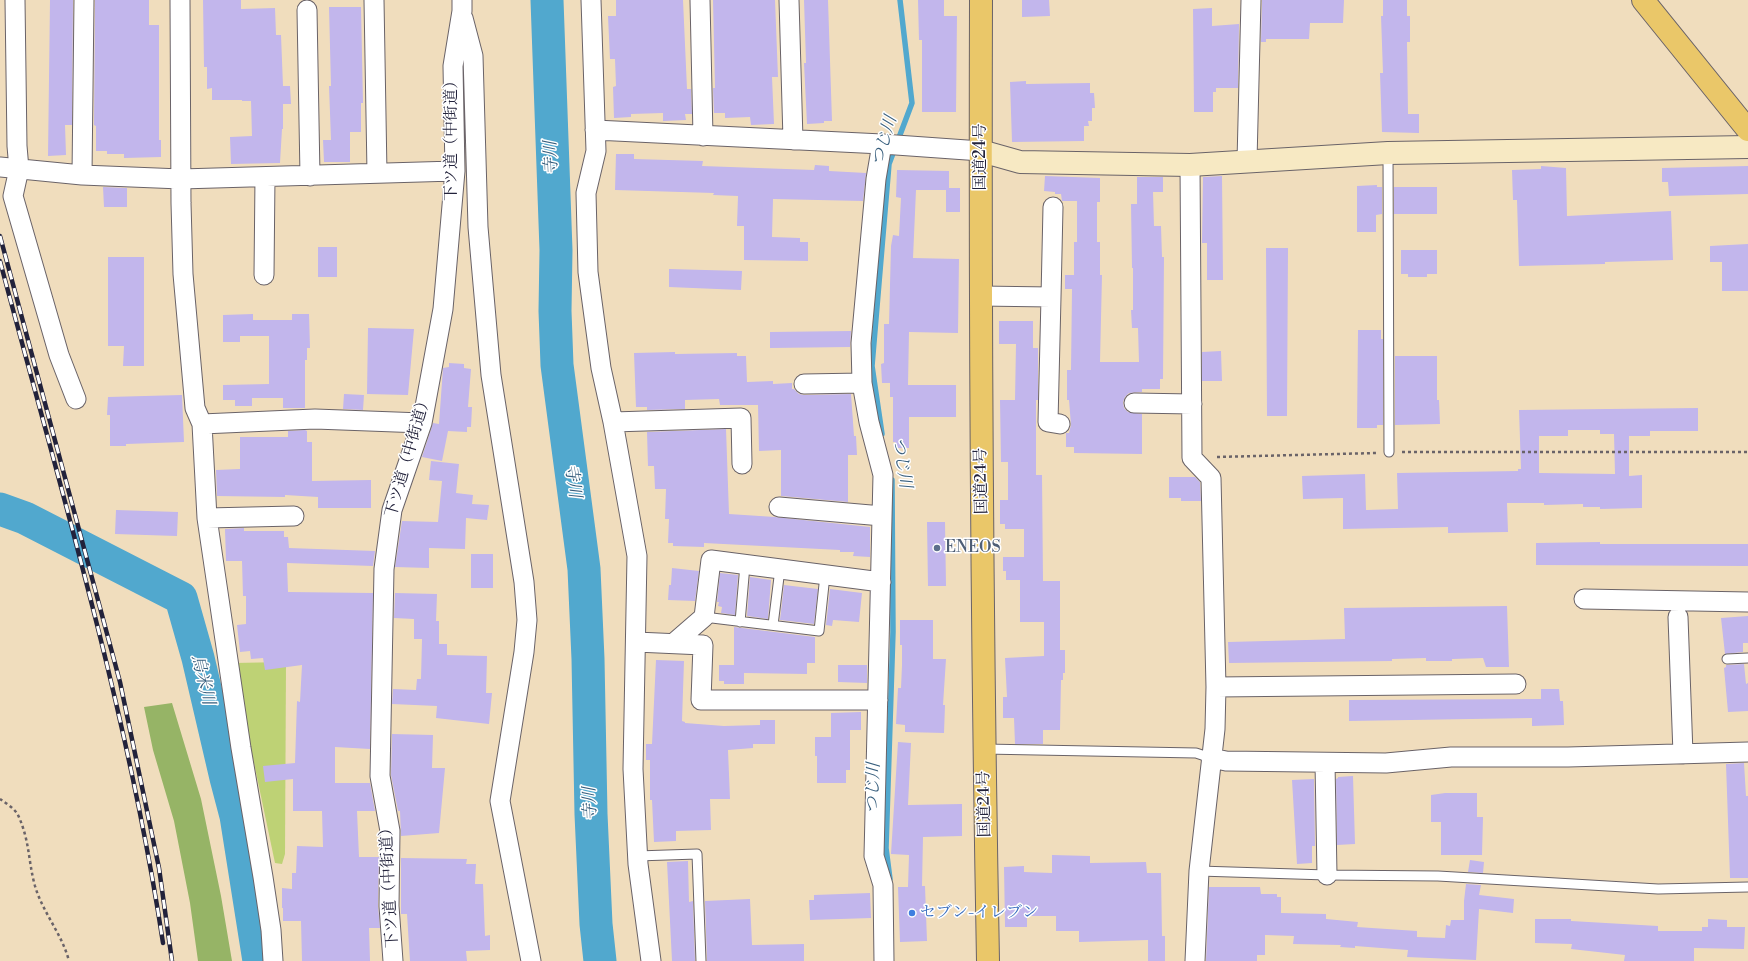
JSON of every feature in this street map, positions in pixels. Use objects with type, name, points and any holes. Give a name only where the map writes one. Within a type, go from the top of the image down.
[{"type":"main road","name":"国道24号","points":[[981,0],[980,296],[984,749],[988,961]]},
{"type":"main road","points":[[1643,0],[1748,130]]},
{"type":"street","points":[[15,0],[17,146],[19,169],[13,196],[59,355],[76,399]]},
{"type":"street","points":[[82,175],[84,0]]},
{"type":"street","points":[[180,0],[183,274],[194,400],[195,408],[202,424],[207,518],[271,930],[272,961]]},
{"type":"street","points":[[374,0],[377,173]]},
{"type":"street","points":[[591,0],[596,151],[586,193],[588,272],[601,368],[613,422],[637,556],[632,769],[637,856],[651,961]]},
{"type":"street","points":[[700,0],[703,136]]},
{"type":"street","points":[[789,0],[793,140]]},
{"type":"street","points":[[1247,161],[1251,0]]},
{"type":"street","points":[[462,6],[473,56],[478,227],[490,368],[524,582],[527,620],[524,652],[500,801],[531,961]]},
{"type":"street","name":"下ツ道（中街道）","points":[[393,961],[389,906],[390,831],[380,776],[384,569],[392,510],[422,423],[443,309],[455,171],[452,66],[462,6]]},
{"type":"street","points":[[307,10],[310,176]]},
{"type":"street","points":[[595,130],[981,151],[1020,162],[1190,165],[1388,153],[1748,148]]},
{"type":"street","points":[[884,961],[883,885],[874,856],[883,475],[869,422],[862,383],[861,343],[876,179],[892,145]]},
{"type":"street","points":[[1190,165],[1192,458],[1211,478],[1216,687],[1215,729],[1199,871],[1195,961]]},
{"type":"street","points":[[0,167],[82,175],[181,180],[455,171]]},
{"type":"street","points":[[264,275],[265,177]]},
{"type":"street","points":[[1053,207],[1048,422],[1060,424]]},
{"type":"street","points":[[980,296],[1051,297]]},
{"type":"street","points":[[804,384],[862,383]]},
{"type":"street","points":[[1134,403],[1192,404]]},
{"type":"street","points":[[613,422],[741,418],[742,464]]},
{"type":"street","points":[[202,424],[315,419],[422,423]]},
{"type":"street","points":[[779,507],[882,516]]},
{"type":"street","points":[[207,518],[294,516]]},
{"type":"street","points":[[674,643],[704,617],[711,560],[881,582]]},
{"type":"street","points":[[1584,599],[1748,602]]},
{"type":"street","points":[[1678,617],[1683,754]]},
{"type":"street","points":[[636,642],[703,645],[701,700],[878,700]]},
{"type":"street","points":[[1216,687],[1516,684]]},
{"type":"street","points":[[1211,758],[1226,761],[1386,763],[1451,757],[1568,757],[1748,752]]},
{"type":"street","points":[[1325,763],[1327,875]]},
{"type":"lane","points":[[1388,153],[1389,452]]},
{"type":"lane","points":[[740,622],[746,565]]},
{"type":"lane","points":[[773,625],[780,569]]},
{"type":"lane","points":[[704,617],[819,631],[825,575]]},
{"type":"lane","points":[[1727,659],[1748,658]]},
{"type":"lane","points":[[984,749],[1196,754],[1211,758]]},
{"type":"lane","points":[[637,856],[697,854],[702,961]]},
{"type":"lane","points":[[1199,871],[1327,875],[1438,876],[1658,889],[1748,887]]},
{"type":"path","points":[[1192,458],[1389,452],[1748,452]]},
{"type":"path","points":[[0,799],[17,813],[26,834],[35,886],[45,910],[66,946],[69,961]]},
{"type":"green space","points":[[286,662],[285,854],[282,864],[275,863],[233,663]]},
{"type":"green space","points":[[172,703],[201,799],[221,896],[232,961],[198,961],[190,903],[174,821],[153,750],[144,707]]},
{"type":"building","points":[[50,0],[73,0],[72,125],[65,125],[66,155],[48,156]]},
{"type":"building","points":[[95,0],[149,0],[149,25],[159,25],[159,140],[161,140],[161,157],[124,158],[124,154],[107,154],[107,151],[96,151],[96,126],[94,125]]},
{"type":"building","points":[[203,0],[241,0],[241,9],[275,8],[276,35],[281,35],[283,86],[290,86],[291,104],[283,104],[283,129],[280,163],[231,164],[230,137],[252,136],[251,101],[212,100],[212,88],[207,89],[207,67],[204,67]]},
{"type":"building","points":[[616,0],[683,0],[687,89],[691,89],[692,114],[685,114],[686,120],[663,121],[663,113],[631,114],[631,117],[614,118],[613,87],[616,86],[615,59],[610,59],[608,16],[616,16]]},
{"type":"building","points":[[713,0],[775,0],[778,77],[772,77],[774,124],[751,125],[750,117],[725,118],[725,113],[714,113],[713,88],[715,88]]},
{"type":"building","points":[[804,0],[828,0],[832,121],[824,121],[824,123],[807,124],[804,63],[806,63]]},
{"type":"building","points":[[918,0],[944,0],[944,16],[957,16],[956,112],[922,112],[922,40],[919,40]]},
{"type":"building","points":[[1022,0],[1049,0],[1050,16],[1022,17]]},
{"type":"building","points":[[1262,0],[1344,0],[1343,23],[1310,23],[1309,39],[1266,39],[1266,42],[1261,42]]},
{"type":"building","points":[[1383,0],[1407,0],[1407,16],[1410,16],[1410,42],[1407,42],[1408,114],[1419,114],[1419,133],[1382,132],[1380,73],[1383,73],[1381,16],[1383,16]]},
{"type":"building","points":[[329,7],[361,7],[363,103],[361,103],[361,132],[350,132],[350,162],[324,162],[323,140],[331,140]]},
{"type":"building","points":[[1212,8],[1212,26],[1239,24],[1238,88],[1216,88],[1216,92],[1213,92],[1213,112],[1194,112],[1193,9]]},
{"type":"building","points":[[1026,81],[1026,84],[1090,83],[1090,93],[1094,93],[1095,108],[1092,108],[1092,121],[1088,121],[1089,126],[1084,126],[1084,141],[1012,142],[1010,82]]},
{"type":"building","points":[[616,154],[634,154],[634,159],[703,161],[702,166],[814,170],[815,165],[829,166],[829,171],[866,173],[863,201],[773,199],[772,237],[800,238],[800,242],[808,242],[808,261],[744,260],[744,226],[737,226],[738,196],[713,195],[714,193],[615,190]]},
{"type":"building","points":[[1541,166],[1566,168],[1567,216],[1671,211],[1673,260],[1605,262],[1605,264],[1519,266],[1517,200],[1513,200],[1512,170],[1541,169]]},
{"type":"building","points":[[1748,166],[1748,194],[1669,196],[1668,182],[1662,182],[1662,168]]},
{"type":"building","points":[[897,170],[949,171],[949,188],[960,188],[960,212],[946,212],[946,190],[916,190],[913,258],[959,259],[958,333],[909,332],[908,385],[956,385],[956,417],[909,417],[909,448],[895,448],[895,442],[893,442],[893,397],[890,397],[890,383],[882,383],[881,364],[884,363],[884,324],[889,324],[891,246],[893,235],[899,236],[901,198],[896,197]]},
{"type":"building","points":[[1045,176],[1100,178],[1100,202],[1097,202],[1097,242],[1100,242],[1100,275],[1102,275],[1100,362],[1139,362],[1138,328],[1132,328],[1131,310],[1133,310],[1133,268],[1131,204],[1137,204],[1137,177],[1163,177],[1163,192],[1153,192],[1154,226],[1161,226],[1162,257],[1164,257],[1163,379],[1160,379],[1160,389],[1142,389],[1142,392],[1129,393],[1123,402],[1124,408],[1128,412],[1142,414],[1142,454],[1074,453],[1074,447],[1066,447],[1066,433],[1069,433],[1071,425],[1069,400],[1067,400],[1067,370],[1071,370],[1072,289],[1065,289],[1065,275],[1074,275],[1074,242],[1077,242],[1077,201],[1062,201],[1061,194],[1044,191]]},
{"type":"building","points":[[1222,176],[1223,280],[1207,280],[1207,243],[1202,243],[1203,177]]},
{"type":"building","points":[[1377,185],[1377,187],[1382,187],[1382,214],[1376,215],[1376,232],[1357,232],[1357,186]]},
{"type":"building","points":[[103,187],[127,188],[127,207],[104,207]]},
{"type":"building","points":[[1394,187],[1437,187],[1437,214],[1394,214]]},
{"type":"building","points":[[1748,244],[1748,291],[1722,291],[1722,262],[1710,262],[1710,246]]},
{"type":"building","points":[[318,247],[337,247],[337,277],[318,277]]},
{"type":"building","points":[[1266,248],[1288,248],[1287,416],[1267,416]]},
{"type":"building","points":[[1401,250],[1437,250],[1437,274],[1427,274],[1427,277],[1408,277],[1408,274],[1401,274]]},
{"type":"building","points":[[108,257],[144,257],[144,366],[123,366],[124,346],[108,346]]},
{"type":"building","points":[[669,269],[742,271],[741,290],[669,287]]},
{"type":"building","points":[[253,314],[253,320],[292,320],[292,314],[309,314],[310,348],[307,348],[307,360],[305,360],[305,408],[283,408],[283,398],[252,398],[252,406],[235,406],[235,400],[223,400],[223,385],[269,384],[269,336],[240,336],[240,342],[223,342],[223,315]]},
{"type":"building","points":[[999,321],[1033,321],[1033,348],[1038,348],[1036,475],[1042,475],[1043,581],[1060,581],[1060,650],[1065,650],[1065,673],[1063,673],[1063,680],[1061,680],[1060,730],[1043,730],[1043,744],[1015,744],[1014,718],[1003,718],[1003,697],[1007,697],[1005,658],[1044,656],[1044,622],[1020,622],[1020,580],[1006,580],[1006,571],[1003,571],[1003,557],[1024,557],[1024,529],[1005,529],[1005,524],[1000,524],[1000,500],[1008,500],[1008,462],[1001,462],[1000,400],[1015,400],[1016,344],[999,344]]},
{"type":"building","points":[[368,328],[414,329],[408,395],[367,394]]},
{"type":"building","points":[[1358,330],[1381,330],[1381,339],[1383,339],[1383,425],[1377,425],[1377,428],[1357,428]]},
{"type":"building","points":[[851,331],[850,347],[770,348],[770,332]]},
{"type":"building","points":[[1221,351],[1222,381],[1202,381],[1202,352]]},
{"type":"building","points":[[675,352],[675,354],[737,353],[737,356],[746,356],[747,382],[773,381],[773,384],[792,383],[792,389],[799,394],[804,395],[851,394],[857,455],[848,455],[848,502],[781,496],[781,450],[759,451],[758,405],[720,405],[719,399],[685,400],[685,409],[647,410],[647,407],[636,407],[634,353]]},
{"type":"building","points":[[1395,356],[1437,356],[1437,400],[1439,400],[1440,424],[1395,425]]},
{"type":"building","points":[[449,363],[464,364],[464,368],[471,369],[468,407],[472,407],[471,427],[467,427],[467,432],[448,431],[442,461],[422,457],[433,423],[439,424],[443,368],[449,367]]},
{"type":"building","points":[[344,394],[364,395],[363,410],[343,409]]},
{"type":"building","points":[[182,395],[184,442],[110,446],[110,415],[107,415],[108,397]]},
{"type":"building","points":[[1698,408],[1698,431],[1650,431],[1650,436],[1629,436],[1629,476],[1642,475],[1642,508],[1600,509],[1600,507],[1583,507],[1583,504],[1544,505],[1544,503],[1507,503],[1508,532],[1448,533],[1448,527],[1343,529],[1343,498],[1303,499],[1302,476],[1365,474],[1366,510],[1398,509],[1397,473],[1518,471],[1518,469],[1521,469],[1519,410]],"holes":[[[1568,430],[1600,430],[1600,434],[1614,434],[1615,474],[1539,473],[1539,436],[1568,436]]]},
{"type":"building","points":[[726,429],[729,514],[775,517],[870,527],[870,557],[853,556],[854,552],[840,552],[840,550],[704,543],[704,547],[673,546],[673,543],[668,543],[669,519],[665,519],[666,489],[655,489],[654,466],[648,466],[647,432]]},
{"type":"building","points":[[288,431],[307,431],[307,442],[312,442],[312,481],[371,480],[371,508],[318,508],[318,497],[285,495],[285,497],[217,496],[216,470],[240,469],[240,437],[288,437]]},
{"type":"building","points":[[431,461],[459,464],[456,493],[473,495],[472,504],[489,505],[487,520],[466,518],[465,549],[429,548],[429,568],[395,567],[402,521],[438,522],[442,481],[429,480]]},
{"type":"building","points":[[1169,477],[1195,477],[1200,482],[1201,501],[1181,501],[1181,498],[1169,498]]},
{"type":"building","points":[[116,510],[178,512],[177,536],[115,534]]},
{"type":"building","points":[[927,522],[945,522],[946,586],[928,586]]},
{"type":"building","points":[[244,528],[244,531],[284,531],[284,537],[288,537],[289,548],[375,551],[373,566],[287,563],[288,592],[373,593],[370,749],[335,747],[335,783],[370,783],[375,811],[357,811],[359,857],[379,857],[378,906],[380,928],[369,928],[370,961],[302,961],[301,921],[283,921],[282,888],[292,889],[292,873],[296,873],[297,846],[323,847],[322,811],[293,811],[293,779],[265,782],[263,766],[295,763],[297,701],[300,702],[302,665],[265,670],[263,658],[251,659],[250,651],[240,652],[237,625],[246,624],[246,596],[243,596],[242,561],[226,561],[225,529]]},
{"type":"building","points":[[1600,542],[1600,544],[1748,544],[1748,566],[1536,565],[1536,543]]},
{"type":"building","points":[[471,554],[493,554],[493,588],[471,588]]},
{"type":"building","points":[[672,568],[699,571],[695,601],[668,600]]},
{"type":"building","points":[[720,573],[738,575],[735,615],[721,613],[722,607],[718,606],[719,602],[717,602]]},
{"type":"building","points":[[750,577],[771,580],[768,619],[747,616]]},
{"type":"building","points":[[784,585],[818,589],[814,624],[780,620]]},
{"type":"building","points":[[830,589],[862,593],[859,622],[833,620],[832,626],[826,625]]},
{"type":"building","points":[[395,593],[437,594],[436,621],[439,621],[439,644],[447,644],[447,655],[487,656],[486,693],[492,693],[489,724],[436,718],[437,706],[392,704],[393,689],[416,690],[417,679],[421,679],[422,639],[414,639],[414,619],[394,618]]},
{"type":"building","points":[[1507,606],[1509,667],[1486,667],[1483,658],[1452,659],[1452,661],[1426,661],[1426,658],[1392,659],[1392,661],[1229,663],[1228,642],[1345,639],[1344,608]]},
{"type":"building","points":[[1748,616],[1748,643],[1743,643],[1743,652],[1725,654],[1721,618]]},
{"type":"building","points":[[900,620],[933,620],[933,659],[946,659],[943,705],[945,705],[944,733],[905,732],[905,725],[896,724],[898,688],[901,688],[902,665]]},
{"type":"building","points":[[734,627],[815,637],[815,663],[807,663],[807,674],[744,673],[744,684],[724,684],[724,681],[719,681],[719,665],[734,665]]},
{"type":"building","points":[[656,660],[684,661],[682,721],[685,723],[724,726],[760,725],[760,720],[775,720],[775,744],[753,744],[753,748],[728,750],[730,799],[710,799],[711,830],[676,831],[676,841],[654,842],[652,800],[650,800],[650,760],[646,760],[646,744],[652,744]]},
{"type":"building","points":[[1744,664],[1746,684],[1748,683],[1748,711],[1728,712],[1724,668],[1726,665]]},
{"type":"building","points":[[838,665],[867,665],[867,683],[838,682]]},
{"type":"building","points":[[1541,689],[1559,689],[1560,701],[1563,701],[1564,725],[1532,726],[1532,718],[1349,721],[1349,700],[1541,699]]},
{"type":"building","points":[[861,712],[861,730],[850,730],[850,770],[846,770],[846,783],[817,783],[815,737],[831,737],[831,713]]},
{"type":"building","points":[[392,734],[433,735],[432,768],[445,768],[439,833],[401,836],[400,811],[398,811],[391,775]]},
{"type":"building","points":[[898,742],[911,743],[908,805],[962,804],[962,836],[923,837],[922,886],[925,886],[927,941],[900,942],[898,887],[908,887],[909,855],[891,854]]},
{"type":"building","points":[[1744,763],[1746,796],[1748,796],[1748,878],[1730,878],[1726,764]]},
{"type":"building","points":[[1353,776],[1355,844],[1337,845],[1336,779],[1338,777]]},
{"type":"building","points":[[1314,779],[1315,846],[1312,846],[1312,863],[1297,864],[1292,780]]},
{"type":"building","points":[[1445,793],[1477,793],[1477,817],[1483,817],[1482,855],[1441,855],[1441,822],[1431,822],[1431,795]]},
{"type":"building","points":[[1052,855],[1090,856],[1090,863],[1146,862],[1147,873],[1161,873],[1162,936],[1165,936],[1165,961],[1148,961],[1148,940],[1079,942],[1079,931],[1056,931],[1056,916],[1027,916],[1027,927],[1005,927],[1004,867],[1024,866],[1024,872],[1052,873]]},
{"type":"building","points":[[401,858],[467,859],[466,864],[476,864],[475,884],[483,884],[485,936],[490,935],[490,950],[466,951],[467,961],[410,961],[407,914],[401,914]]},
{"type":"building","points":[[1470,860],[1484,862],[1483,873],[1468,872]]},
{"type":"building","points":[[688,861],[689,902],[693,901],[695,961],[672,961],[667,862]]},
{"type":"building","points":[[1466,884],[1481,885],[1479,895],[1514,899],[1513,913],[1479,909],[1476,960],[1407,957],[1408,950],[1355,946],[1355,948],[1340,947],[1341,945],[1293,944],[1294,936],[1265,935],[1265,955],[1257,955],[1257,961],[1206,961],[1209,887],[1260,887],[1261,894],[1277,894],[1277,897],[1281,897],[1281,913],[1326,914],[1326,919],[1358,922],[1357,927],[1417,931],[1417,937],[1445,938],[1446,925],[1450,926],[1451,920],[1464,920]]},
{"type":"building","points":[[870,893],[871,918],[810,920],[809,900],[814,900],[814,895]]},
{"type":"building","points":[[750,899],[752,945],[804,944],[804,961],[707,961],[705,901]]},
{"type":"building","points":[[1535,919],[1571,919],[1571,921],[1658,926],[1658,931],[1702,931],[1702,927],[1708,927],[1708,919],[1727,920],[1727,927],[1745,927],[1744,949],[1694,948],[1694,961],[1624,961],[1625,955],[1571,949],[1572,944],[1535,943]]},
{"type":"waterway","name":"寺川","points":[[547,0],[556,250],[555,311],[557,365],[584,569],[588,659],[591,814],[596,924],[600,961]]},
{"type":"waterway","name":"つじ川","points":[[882,434],[872,366],[889,164],[912,103],[900,0]]},
{"type":"waterway","name":"つじ川","points":[[890,879],[886,848],[893,632],[892,480]]},
{"type":"waterway","name":"烏米川","points":[[0,509],[25,518],[181,598],[198,658],[236,816],[259,961]]},
{"type":"railway","points":[[0,236],[120,682],[159,868],[172,961]]},
{"type":"railway","points":[[0,261],[69,515],[112,685],[131,771],[163,943]]},
{"type":"place","name":"ENEOS","points":[[937,548]]},
{"type":"place","name":"セブン-イレブン","points":[[912,913]]}]
